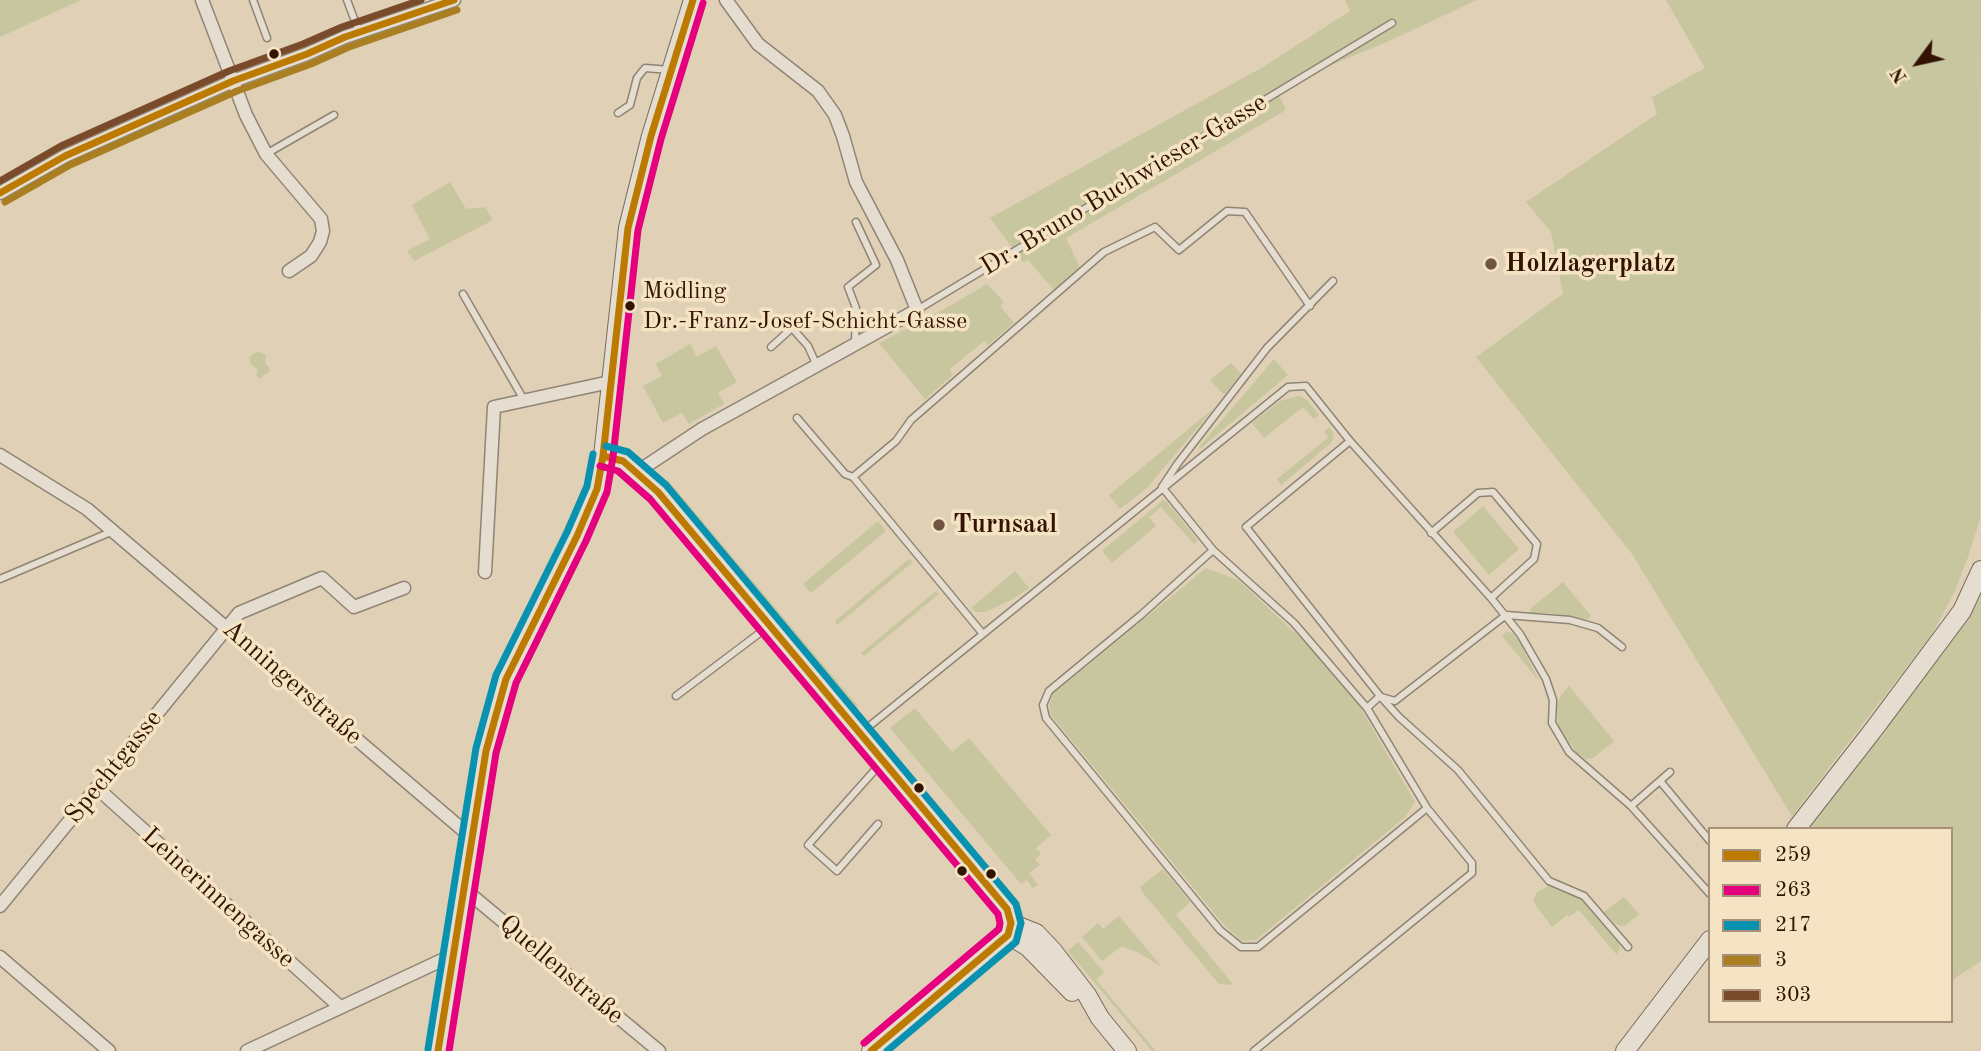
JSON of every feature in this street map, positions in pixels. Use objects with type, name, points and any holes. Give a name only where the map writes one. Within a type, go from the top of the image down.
[{"type":"street","points":[[202,0],[246,114],[266,154],[321,219],[323,231],[320,242],[311,256],[289,271]]},
{"type":"street","points":[[0,192],[76,151],[233,81],[440,2],[454,0]]},
{"type":"street","points":[[438,1051],[485,751],[506,679],[577,537],[597,489],[628,228],[651,136],[693,0]]},
{"type":"street","points":[[726,0],[758,44],[818,92],[835,115],[844,136],[856,182],[897,260],[916,310]]},
{"type":"street","name":"Dr. Bruno Buchwieser-Gasse","points":[[637,472],[702,429],[916,310]]},
{"type":"street","points":[[485,572],[494,407],[610,382]]},
{"type":"street","name":"Anningerstraße","points":[[0,455],[87,509],[470,836]]},
{"type":"street","points":[[603,456],[623,461],[664,499],[998,897],[1007,909],[1009,929]]},
{"type":"street","points":[[1798,827],[1962,611],[1981,570]]},
{"type":"street","name":"Spechtgasse","points":[[0,906],[239,613],[322,578],[354,607],[404,587]]},
{"type":"street","name":"Leinerinnengasse","points":[[97,788],[340,1007]]},
{"type":"street","name":"Quellenstraße","points":[[464,889],[659,1051]]},
{"type":"street","points":[[870,1051],[1009,929],[1036,933],[1087,995],[1100,1018],[1127,1051]]},
{"type":"street","points":[[1626,1050],[1708,943]]},
{"type":"street","points":[[247,1051],[453,956]]},
{"type":"street","points":[[0,957],[109,1051]]},
{"type":"lane","points":[[253,0],[267,38]]},
{"type":"lane","points":[[347,0],[359,32]]},
{"type":"lane","name":"Dr. Bruno Buchwieser-Gasse","points":[[916,310],[1392,23]]},
{"type":"lane","points":[[618,113],[630,105],[638,78],[645,68],[672,70]]},
{"type":"lane","points":[[266,154],[334,114]]},
{"type":"lane","points":[[853,477],[896,442],[911,420],[1104,252],[1155,227],[1179,250],[1227,211],[1245,212],[1310,306]]},
{"type":"lane","points":[[855,344],[856,308],[848,287],[876,265],[856,222]]},
{"type":"lane","points":[[1162,487],[1267,348],[1333,281]]},
{"type":"lane","points":[[463,295],[524,400]]},
{"type":"lane","points":[[771,347],[792,328],[808,346],[817,366]]},
{"type":"lane","points":[[860,733],[1288,387],[1306,387],[1350,441],[1520,634],[1546,679],[1553,700],[1552,723],[1569,752],[1631,806],[1708,892]]},
{"type":"lane","points":[[797,418],[845,474],[853,477],[983,634]]},
{"type":"lane","points":[[1350,441],[1246,527],[1399,717],[1458,771],[1549,881],[1584,896],[1628,947]]},
{"type":"lane","points":[[1162,487],[1213,550],[1294,623],[1367,708],[1427,808],[1472,863],[1472,873],[1254,1051]]},
{"type":"lane","points":[[1431,533],[1478,493],[1493,492],[1537,544],[1534,559],[1491,598]]},
{"type":"lane","points":[[0,579],[113,531]]},
{"type":"lane","points":[[1213,550],[1141,615],[1049,691],[1043,705],[1046,718],[1220,930],[1241,947],[1258,947],[1427,808]]},
{"type":"lane","points":[[1380,696],[1395,701],[1506,615],[1570,620],[1598,628],[1622,647]]},
{"type":"lane","points":[[676,696],[770,625]]},
{"type":"lane","points":[[1367,708],[1380,696]]},
{"type":"lane","points":[[878,824],[837,871],[808,845],[883,760]]},
{"type":"lane","points":[[1631,806],[1670,772]]},
{"type":"lane","points":[[1660,781],[1708,839]]},
{"type":"green space","points":[[0,0],[81,0],[0,37]]},
{"type":"green space","points":[[1345,0],[1477,0],[1389,41],[1276,88],[1286,110],[1066,238],[1080,268],[1054,290],[1028,260],[1023,262],[990,218],[1263,67],[1350,11]]},
{"type":"green space","points":[[1666,0],[1981,0],[1980,519],[1955,591],[1932,634],[1792,816],[1632,554],[1476,357],[1563,294],[1551,232],[1526,202],[1657,114],[1652,97],[1705,68]]},
{"type":"green space","points":[[450,182],[466,209],[485,207],[493,220],[414,261],[407,251],[430,239],[412,205]]},
{"type":"green space","points":[[987,284],[1004,302],[1000,306],[1014,323],[988,345],[984,341],[949,370],[953,375],[925,399],[879,343]]},
{"type":"green space","points":[[690,344],[697,357],[716,346],[737,382],[718,393],[724,404],[689,424],[682,413],[663,423],[643,386],[662,376],[656,364]]},
{"type":"green space","points":[[259,352],[266,355],[265,363],[271,370],[259,379],[256,375],[258,370],[249,358]]},
{"type":"green space","points":[[1274,359],[1288,375],[1199,447]]},
{"type":"green space","points":[[1231,363],[1241,374],[1225,394],[1210,380]]},
{"type":"green space","points":[[1299,396],[1306,399],[1319,415],[1314,419],[1303,407],[1264,438],[1252,423],[1280,401]]},
{"type":"green space","points":[[1214,408],[1147,488],[1120,509],[1109,495]]},
{"type":"green space","points":[[1329,427],[1334,434],[1332,442],[1281,485],[1277,479],[1328,438],[1324,432]]},
{"type":"green space","points":[[667,479],[858,706],[858,707],[855,708]]},
{"type":"green space","points":[[1163,500],[1198,541],[1194,544],[1161,507],[1149,517],[1156,526],[1112,563],[1103,550]]},
{"type":"green space","points":[[1483,506],[1519,549],[1489,575],[1453,532]]},
{"type":"green space","points":[[878,521],[886,531],[811,593],[803,584]]},
{"type":"green space","points":[[909,559],[913,562],[837,625],[835,621]]},
{"type":"green space","points":[[1206,568],[1238,580],[1307,644],[1357,702],[1415,802],[1405,817],[1256,940],[1242,941],[1224,925],[1051,715],[1049,705],[1053,694]]},
{"type":"green space","points":[[1015,571],[1029,588],[986,612],[976,612],[971,608]]},
{"type":"green space","points":[[1563,582],[1591,616],[1587,620],[1549,613],[1532,613],[1530,609]]},
{"type":"green space","points":[[1981,586],[1981,961],[1953,980],[1953,827],[1807,827],[1876,738],[1880,739],[1886,732],[1890,718]]},
{"type":"green space","points":[[936,591],[939,594],[864,656],[861,653]]},
{"type":"green space","points":[[1507,631],[1514,634],[1522,646],[1539,681],[1502,636]]},
{"type":"green space","points":[[1569,686],[1614,741],[1593,758],[1586,759],[1577,753],[1558,728],[1557,704]]},
{"type":"green space","points":[[915,708],[952,752],[969,738],[1051,835],[1036,848],[1041,854],[1035,859],[1040,865],[1029,873],[1038,885],[1033,888],[1027,880],[1021,884],[890,728]]},
{"type":"green space","points":[[1163,869],[1190,902],[1176,915],[1231,985],[1219,984],[1144,894],[1140,887]]},
{"type":"green space","points":[[1549,886],[1580,897],[1587,903],[1617,941],[1620,947],[1617,955],[1579,910],[1569,917],[1567,915],[1552,927],[1533,901],[1537,892]]},
{"type":"green space","points":[[1624,897],[1639,914],[1621,926],[1604,912]]},
{"type":"green space","points":[[1119,916],[1162,967],[1122,946],[1102,961],[1082,937],[1098,923],[1103,929]]},
{"type":"green space","points":[[1078,942],[1104,972],[1096,980],[1156,1051],[1152,1051],[1068,951]]},
{"type":"transit line","name":"303","points":[[0,181],[61,146],[229,71],[421,0]]},
{"type":"transit line","name":"259","points":[[0,193],[65,156],[233,81],[345,37],[454,0]]},
{"type":"transit line","name":"259","points":[[438,1051],[486,751],[506,679],[577,536],[597,489],[628,228],[651,136],[693,0]]},
{"type":"transit line","name":"263","points":[[449,1051],[496,753],[516,683],[586,541],[607,492],[638,230],[661,139],[703,3]]},
{"type":"transit line","name":"3","points":[[5,202],[70,165],[237,91],[349,47],[457,10]]},
{"type":"transit line","name":"217","points":[[606,446],[628,452],[666,485],[1016,904],[1021,923],[1016,942],[887,1051]]},
{"type":"transit line","name":"217","points":[[428,1049],[476,748],[496,675],[567,532],[587,486],[593,454]]},
{"type":"transit line","name":"259","points":[[603,456],[623,461],[658,492],[1007,909],[1011,923],[1008,935],[871,1051]]},
{"type":"transit line","name":"263","points":[[600,466],[618,471],[650,499],[998,914],[999,929],[864,1043]]},
{"type":"place","name":"Holzlagerplatz","points":[[1491,264]]},
{"type":"place","name":"Mödling Dr.-Franz-Josef-Schicht-Gasse","points":[[630,306]]},
{"type":"place","name":"Turnsaal","points":[[939,525]]}]
